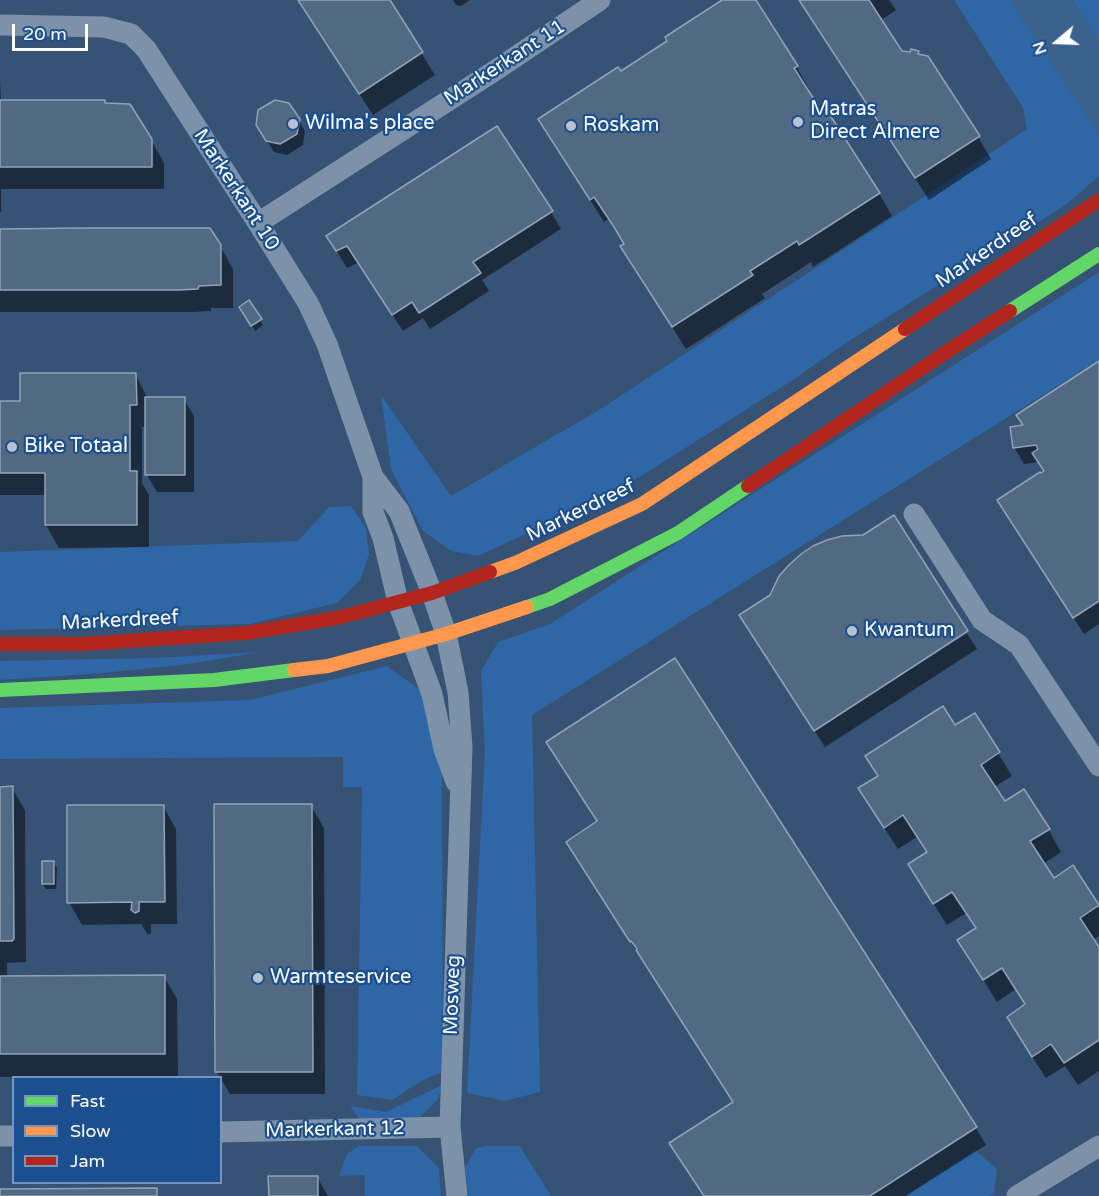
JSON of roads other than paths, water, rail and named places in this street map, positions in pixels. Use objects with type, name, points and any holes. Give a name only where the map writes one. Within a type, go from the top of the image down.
[{"type":"main road","name":"Markerdreef","points":[[0,644],[83,644],[247,633],[337,618],[432,593],[515,563],[642,504],[1099,200]]},
{"type":"main road","points":[[0,690],[214,681],[328,666],[414,644],[550,599],[678,533],[946,352],[1099,254]]},
{"type":"street","name":"Markerkant 11","points":[[258,223],[496,70],[600,0]]},
{"type":"street","name":"Markerkant 10","points":[[0,25],[104,27],[131,34],[146,49],[308,303],[327,344],[373,477],[399,511],[432,593]]},
{"type":"street","name":"Markerkant 10","points":[[373,477],[373,512],[383,538],[398,602]]},
{"type":"street","points":[[914,514],[982,620],[1019,645],[1099,766]]},
{"type":"street","name":"Mosweg","points":[[432,593],[446,634],[458,692],[462,747],[450,1127],[457,1196]]},
{"type":"street","name":"Mosweg","points":[[398,602],[432,694],[444,748],[460,794]]},
{"type":"street","name":"Markerkant 12","points":[[222,1132],[450,1127]]},
{"type":"street","points":[[1017,1196],[1099,1146]]},
{"type":"place","name":"Matras Direct Almere","points":[[798,122]]},
{"type":"place","name":"Wilma's place","points":[[293,124]]},
{"type":"place","name":"Roskam","points":[[571,126]]},
{"type":"place","name":"Bike Totaal","points":[[12,447]]},
{"type":"place","name":"Kwantum","points":[[852,631]]},
{"type":"place","name":"Warmteservice","points":[[258,978]]}]
